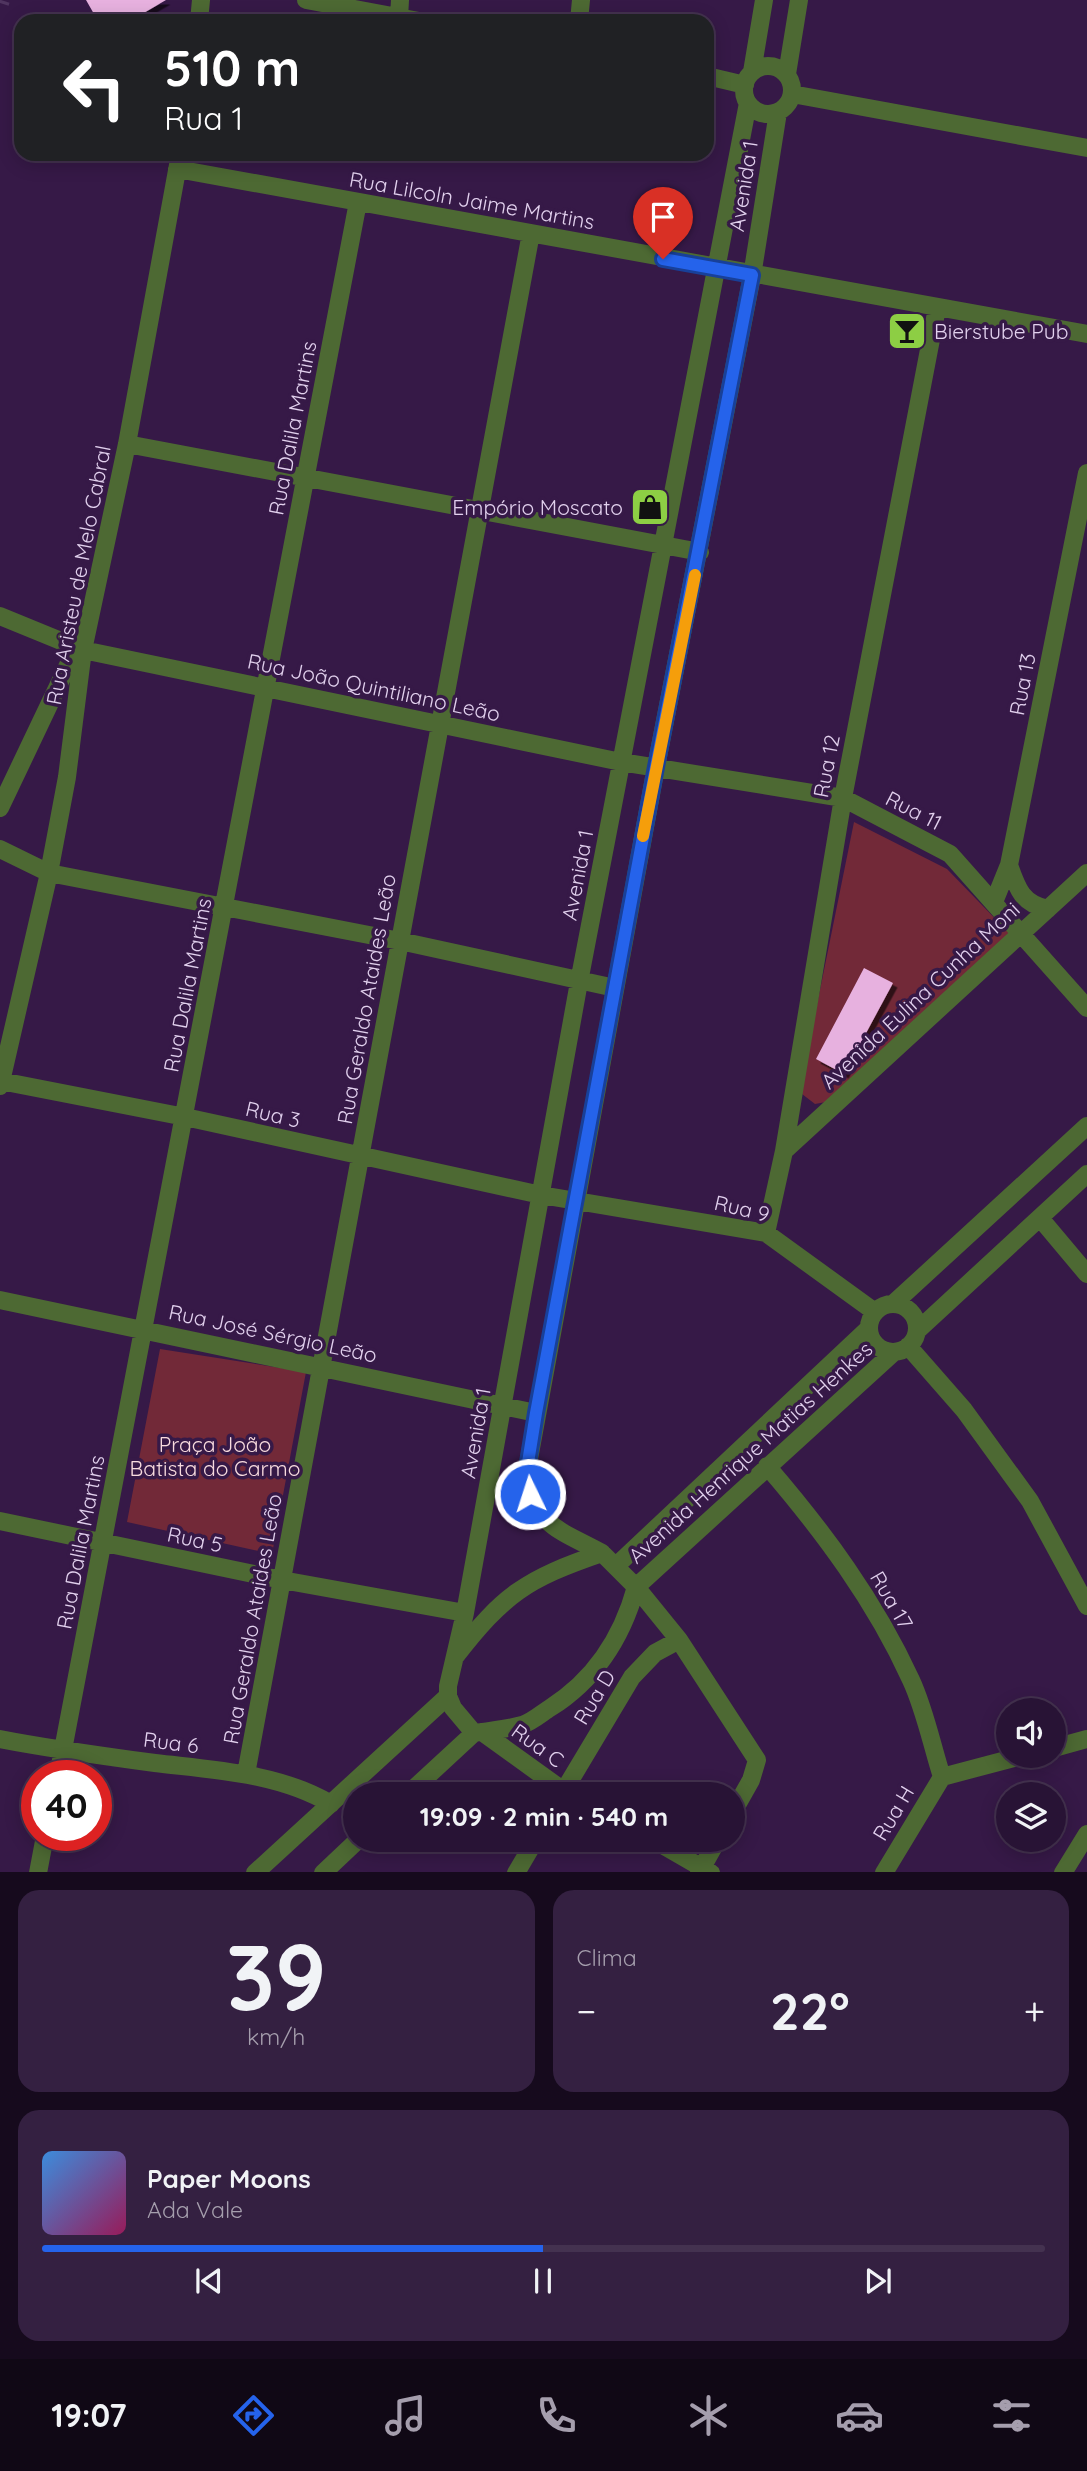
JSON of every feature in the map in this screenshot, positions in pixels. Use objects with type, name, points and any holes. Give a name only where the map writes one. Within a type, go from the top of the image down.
[{"type":"street","points":[[306,0],[400,9]]},
{"type":"street","name":"Avenida 1","points":[[448,1696],[764,0]]},
{"type":"street","points":[[787,74],[799,0]]},
{"type":"street","points":[[771,65],[787,74],[791,81],[792,94],[786,106],[778,112],[760,113],[748,86],[771,65]]},
{"type":"street","points":[[714,78],[748,86]]},
{"type":"street","points":[[792,94],[1087,148]]},
{"type":"street","name":"Avenida 1","points":[[636,1587],[617,1564],[602,1553],[552,1528],[530,1494],[526,1475],[656,767],[752,275],[778,112]]},
{"type":"street","name":"Rua Lilcoln Jaime Martins","points":[[178,161],[358,202],[752,275]]},
{"type":"street","name":"Rua Aristeu de Melo Cabral","points":[[1,1083],[49,873],[67,777],[81,649],[127,444],[178,161]]},
{"type":"street","name":"Rua Dalila Martins","points":[[61,1760],[358,202]]},
{"type":"street","name":"Rua Geraldo Ataides Leão","points":[[246,1774],[531,233]]},
{"type":"street","points":[[752,275],[1087,334]]},
{"type":"street","name":"Rua 12","points":[[766,1233],[784,1151],[843,798],[937,308]]},
{"type":"street","points":[[127,444],[700,552]]},
{"type":"street","name":"Rua 13","points":[[994,902],[1009,865],[1087,473]]},
{"type":"street","name":"Rua João Quintiliano Leão","points":[[0,616],[81,649],[621,762],[656,767]]},
{"type":"street","points":[[0,808],[68,665],[81,649]]},
{"type":"street","name":"Rua 11","points":[[656,767],[843,798],[950,854],[1087,1008]]},
{"type":"street","points":[[0,849],[49,873],[400,941],[615,988]]},
{"type":"street","points":[[1009,865],[1017,888],[1028,903],[1048,909]]},
{"type":"street","name":"Avenida Eulina Cunha Moni","points":[[784,1151],[1087,873]]},
{"type":"street","name":"Rua 3","points":[[1,1083],[185,1117],[541,1195],[576,1199]]},
{"type":"street","points":[[893,1304],[1087,1126]]},
{"type":"street","name":"Avenida Henrique Matias Henkes","points":[[636,1587],[767,1466],[907,1343],[1087,1174]]},
{"type":"street","name":"Rua 9","points":[[576,1199],[766,1233],[872,1320],[877,1346],[907,1343]]},
{"type":"street","points":[[1040,1218],[1087,1274]]},
{"type":"street","name":"Rua José Sérgio Leão","points":[[0,1300],[536,1413]]},
{"type":"street","points":[[893,1304],[906,1306],[912,1312],[907,1343],[964,1410],[1030,1501],[1087,1606]]},
{"type":"street","name":"Avenida Henrique Matias Henkes","points":[[617,1564],[872,1320],[893,1304]]},
{"type":"street","name":"Rua 17","points":[[767,1466],[814,1521],[867,1599],[911,1681],[942,1777]]},
{"type":"street","name":"Rua 5","points":[[0,1521],[282,1580],[465,1613]]},
{"type":"street","points":[[455,1657],[504,1599],[547,1573],[602,1553]]},
{"type":"street","points":[[636,1587],[678,1640],[757,1760],[745,1791]]},
{"type":"street","points":[[422,1782],[478,1732],[526,1724],[577,1689],[612,1649],[629,1613],[636,1587]]},
{"type":"street","name":"Rua D","points":[[571,1782],[632,1677],[655,1653],[678,1640]]},
{"type":"street","points":[[255,1872],[448,1696]]},
{"type":"street","name":"Rua C","points":[[448,1696],[458,1714],[478,1732],[549,1782]]},
{"type":"street","name":"Rua 6","points":[[0,1739],[63,1751],[246,1774],[309,1791],[331,1804]]},
{"type":"street","points":[[1066,1745],[1087,1739]]},
{"type":"street","points":[[942,1777],[996,1763]]},
{"type":"street","name":"Rua H","points":[[884,1872],[942,1777]]},
{"type":"street","points":[[1063,1872],[1087,1834]]},
{"type":"street","points":[[38,1872],[42,1851]]},
{"type":"street","points":[[323,1872],[345,1852]]},
{"type":"street","points":[[516,1872],[528,1852]]},
{"type":"street","points":[[673,1852],[704,1871],[712,1852]]},
{"type":"green space","points":[[854,822],[947,869],[1010,934],[826,1102],[815,1104],[802,1094],[805,1064]]},
{"type":"green space","name":"Praça João Batista do Carmo","points":[[160,1349],[306,1372],[272,1554],[127,1522]]},
{"type":"building","points":[[86,0],[166,0],[142,14],[94,14]]},
{"type":"building","points":[[864,968],[893,983],[844,1074],[816,1059]]},
{"type":"slow traffic","points":[[643,836],[695,575]]},
{"type":"place","name":"Bierstube Pub","points":[[907,331]]},
{"type":"place","name":"Empório Moscato","points":[[650,507]]},
{"type":"route","points":[[530,1494],[526,1475],[536,1413],[656,767],[752,275],[663,259]]}]
